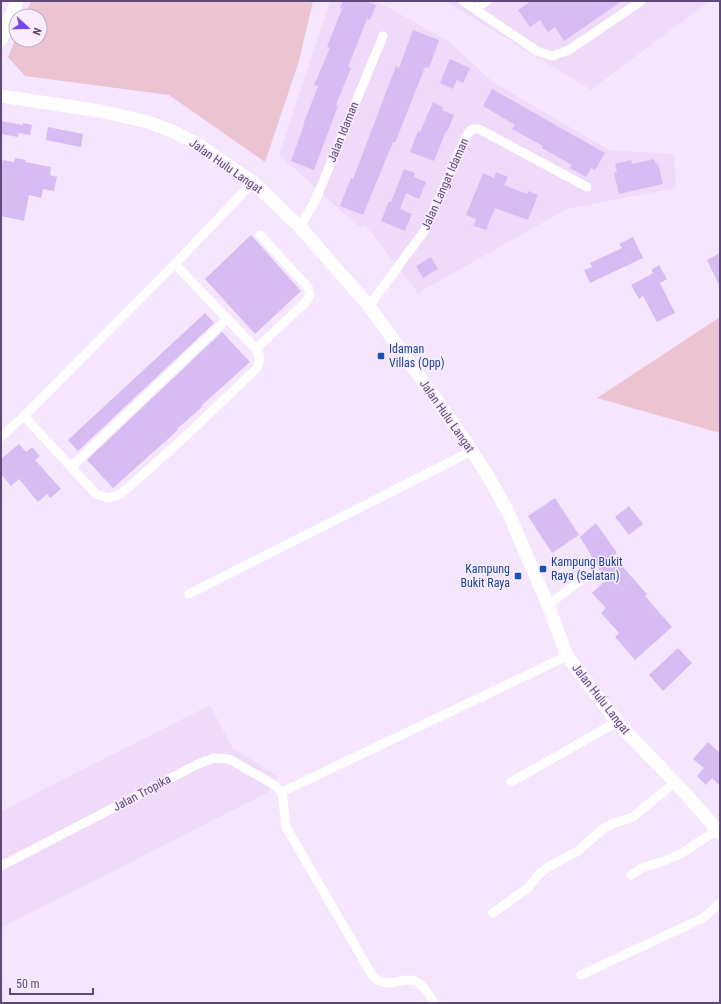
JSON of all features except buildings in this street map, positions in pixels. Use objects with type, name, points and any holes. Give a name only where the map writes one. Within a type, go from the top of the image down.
[{"type":"main road","points":[[1,40],[17,1]]},
{"type":"main road","name":"Jalan Hulu Langat","points":[[1,96],[100,111],[148,122],[172,131],[194,142],[253,182],[300,227],[369,306],[485,471],[508,512],[548,605],[567,656],[618,722],[719,831]]},
{"type":"street","points":[[463,1],[537,51],[552,56],[569,50],[641,1]]},
{"type":"street","points":[[475,9],[487,1]]},
{"type":"street","name":"Jalan Idaman","points":[[300,227],[316,199],[383,36]]},
{"type":"street","name":"Jalan Langat Idaman","points":[[369,306],[425,230],[466,136],[472,129],[479,129],[587,187]]},
{"type":"street","points":[[1,437],[24,416],[175,264],[253,182]]},
{"type":"street","points":[[256,349],[306,302],[310,294],[308,287],[260,235]]},
{"type":"street","points":[[24,416],[96,494],[109,498],[121,494],[186,436],[256,368],[260,359],[256,349],[175,264]]},
{"type":"street","points":[[71,467],[227,319]]},
{"type":"street","points":[[189,594],[472,451]]},
{"type":"street","points":[[548,605],[584,578]]},
{"type":"street","points":[[434,1003],[429,993],[415,980],[409,979],[387,984],[376,980],[372,975],[286,827],[282,792],[567,656]]},
{"type":"street","points":[[510,782],[618,722]]},
{"type":"street","name":"Jalan Tropika","points":[[1,866],[198,764],[214,758],[229,759],[273,784],[282,792]]},
{"type":"street","points":[[493,913],[529,887],[538,874],[578,851],[603,829],[612,824],[633,817],[674,782]]},
{"type":"street","points":[[631,875],[642,868],[682,853],[719,831]]},
{"type":"street","points":[[581,975],[703,918],[720,903]]},
{"type":"shaded area","points":[[31,1],[313,1],[299,61],[265,162],[169,95],[25,76],[8,57],[12,48],[48,48],[48,8],[28,8]]},
{"type":"shaded area","points":[[330,1],[377,1],[448,41],[493,82],[609,150],[674,154],[676,188],[567,209],[418,293],[365,225],[359,227],[279,155]]},
{"type":"shaded area","points":[[445,1],[710,1],[591,90]]},
{"type":"shaded area","points":[[720,317],[720,433],[597,398]]},
{"type":"shaded area","points":[[210,705],[232,747],[278,777],[267,793],[1,928],[1,811]]},
{"type":"place","name":"Idaman Villas (Opp)","points":[[381,356]]},
{"type":"place","name":"Kampung Bukit Raya (Selatan)","points":[[543,569]]},
{"type":"place","name":"Kampung Bukit Raya","points":[[518,576]]}]
